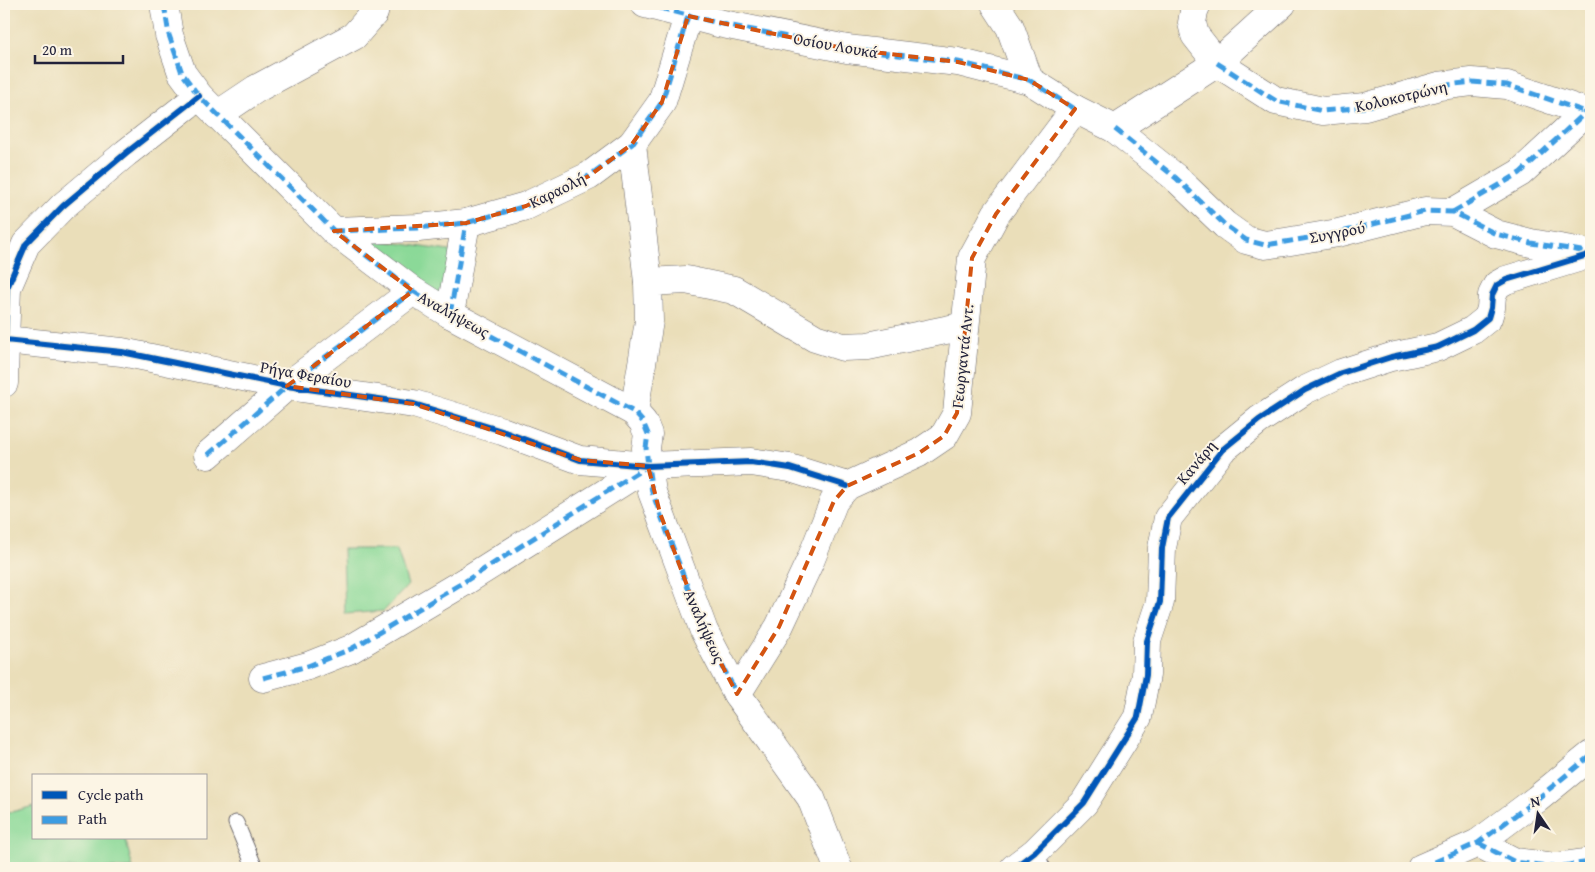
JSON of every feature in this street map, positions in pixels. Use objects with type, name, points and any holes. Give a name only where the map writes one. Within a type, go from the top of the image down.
[{"type":"street","name":"Αναλήψεως","points":[[164,4],[169,35],[182,73],[208,105],[334,230],[413,291],[450,314],[634,412],[643,422],[648,434],[646,448],[655,499],[704,631],[737,694],[811,798],[838,868]]},
{"type":"street","points":[[4,383],[7,288],[26,244],[57,212],[126,153],[208,105],[256,89],[354,36],[374,13],[376,4]]},
{"type":"street","name":"Οσίου Λουκά","points":[[644,4],[688,16],[848,49],[958,62],[1029,80],[1075,109]]},
{"type":"street","points":[[995,4],[1010,27],[1029,80]]},
{"type":"street","name":"Κολοκοτρώνη","points":[[1197,4],[1192,22],[1195,35],[1217,63],[1276,101],[1323,111],[1365,107],[1439,86],[1472,82],[1507,85],[1588,111]]},
{"type":"street","points":[[1115,129],[1217,63],[1282,4]]},
{"type":"street","name":"Καραολή","points":[[334,230],[391,230],[466,223],[526,206],[589,176],[632,144],[662,102],[688,16]]},
{"type":"street","name":"Συγγρού","points":[[1075,109],[1115,129],[1176,178],[1225,225],[1246,240],[1265,245],[1338,233],[1425,211],[1454,212],[1496,234],[1531,243],[1591,253]]},
{"type":"street","name":"Γεωργαντά Αντ.","points":[[737,694],[779,627],[811,559],[834,500],[847,486],[920,453],[944,436],[957,413],[972,258],[996,214],[1075,109]]},
{"type":"street","points":[[1454,212],[1520,173],[1588,111]]},
{"type":"street","points":[[632,144],[648,282],[650,321],[634,412]]},
{"type":"street","points":[[450,314],[466,223]]},
{"type":"street","name":"Κανάρη","points":[[1014,868],[1039,860],[1084,803],[1138,717],[1146,675],[1146,641],[1160,602],[1162,548],[1168,518],[1222,450],[1259,420],[1323,381],[1341,373],[1391,357],[1438,347],[1473,330],[1488,318],[1492,295],[1497,286],[1506,280],[1591,253]]},
{"type":"street","points":[[648,282],[686,280],[734,290],[815,338],[843,346],[868,346],[965,326]]},
{"type":"street","points":[[208,455],[287,386],[413,291]]},
{"type":"street","name":"Ρήγα Φεραίου","points":[[5,340],[122,352],[287,386],[414,404],[502,431],[580,460],[648,466],[751,462],[790,468],[847,486]]},
{"type":"street","points":[[263,678],[308,666],[351,649],[464,582],[648,466]]},
{"type":"street","points":[[1421,868],[1478,843],[1537,799],[1591,755]]},
{"type":"street","points":[[1478,843],[1515,862],[1555,867],[1591,862]]},
{"type":"lane","points":[[236,823],[255,868]]},
{"type":"highlighted area","points":[[688,16],[847,49],[958,62],[1029,80],[1075,109],[996,214],[972,258],[957,413],[944,436],[919,453],[847,486],[834,501],[779,627],[737,694],[704,631],[660,513],[648,466],[580,460],[414,404],[287,386],[413,291],[334,231],[466,223],[526,206],[589,176],[632,144],[662,102]]},
{"type":"green space","points":[[359,237],[455,252],[440,298]]},
{"type":"green space","points":[[343,549],[397,549],[408,585],[384,611],[345,614]]},
{"type":"green space","points":[[32,807],[32,840],[126,840],[133,868],[4,868],[4,814]]},
{"type":"marked path","points":[[164,4],[169,35],[182,73],[199,96],[334,231],[413,291],[450,314],[634,412],[643,422],[648,434],[646,448],[652,492],[704,631],[737,694]]},
{"type":"marked path","points":[[645,4],[718,23],[847,49],[958,62],[1029,80],[1075,109]]},
{"type":"marked path","points":[[334,231],[418,228],[466,223],[526,206],[589,176],[632,144],[662,102],[688,16]]},
{"type":"marked path","points":[[1217,63],[1276,101],[1323,111],[1365,107],[1439,86],[1472,82],[1507,85],[1586,112],[1591,110]]},
{"type":"marked path","points":[[1453,212],[1520,173],[1586,112]]},
{"type":"marked path","points":[[1115,129],[1176,178],[1225,225],[1246,240],[1265,245],[1338,233],[1425,211],[1453,212],[1496,234],[1531,243],[1588,252]]},
{"type":"marked path","points":[[450,314],[466,223]]},
{"type":"marked path","points":[[208,455],[287,386],[413,291]]},
{"type":"marked path","points":[[4,383],[5,340]]},
{"type":"marked path","points":[[263,678],[308,666],[351,649],[464,582],[646,467]]},
{"type":"marked path","points":[[1421,868],[1478,843],[1537,799],[1591,755]]},
{"type":"marked path","points":[[1478,843],[1515,862],[1555,867],[1591,862]]},
{"type":"cycle path","points":[[199,96],[126,153],[63,206],[26,244],[7,288],[5,340],[122,352],[287,386],[414,404],[502,431],[580,460],[648,466],[751,462],[790,468],[847,486]]},
{"type":"cycle path","points":[[1014,868],[1035,852],[1084,803],[1138,717],[1146,675],[1147,641],[1160,602],[1162,548],[1168,518],[1222,450],[1259,420],[1305,390],[1341,373],[1391,357],[1438,347],[1473,330],[1488,318],[1492,295],[1497,285],[1506,280],[1591,254]]}]
